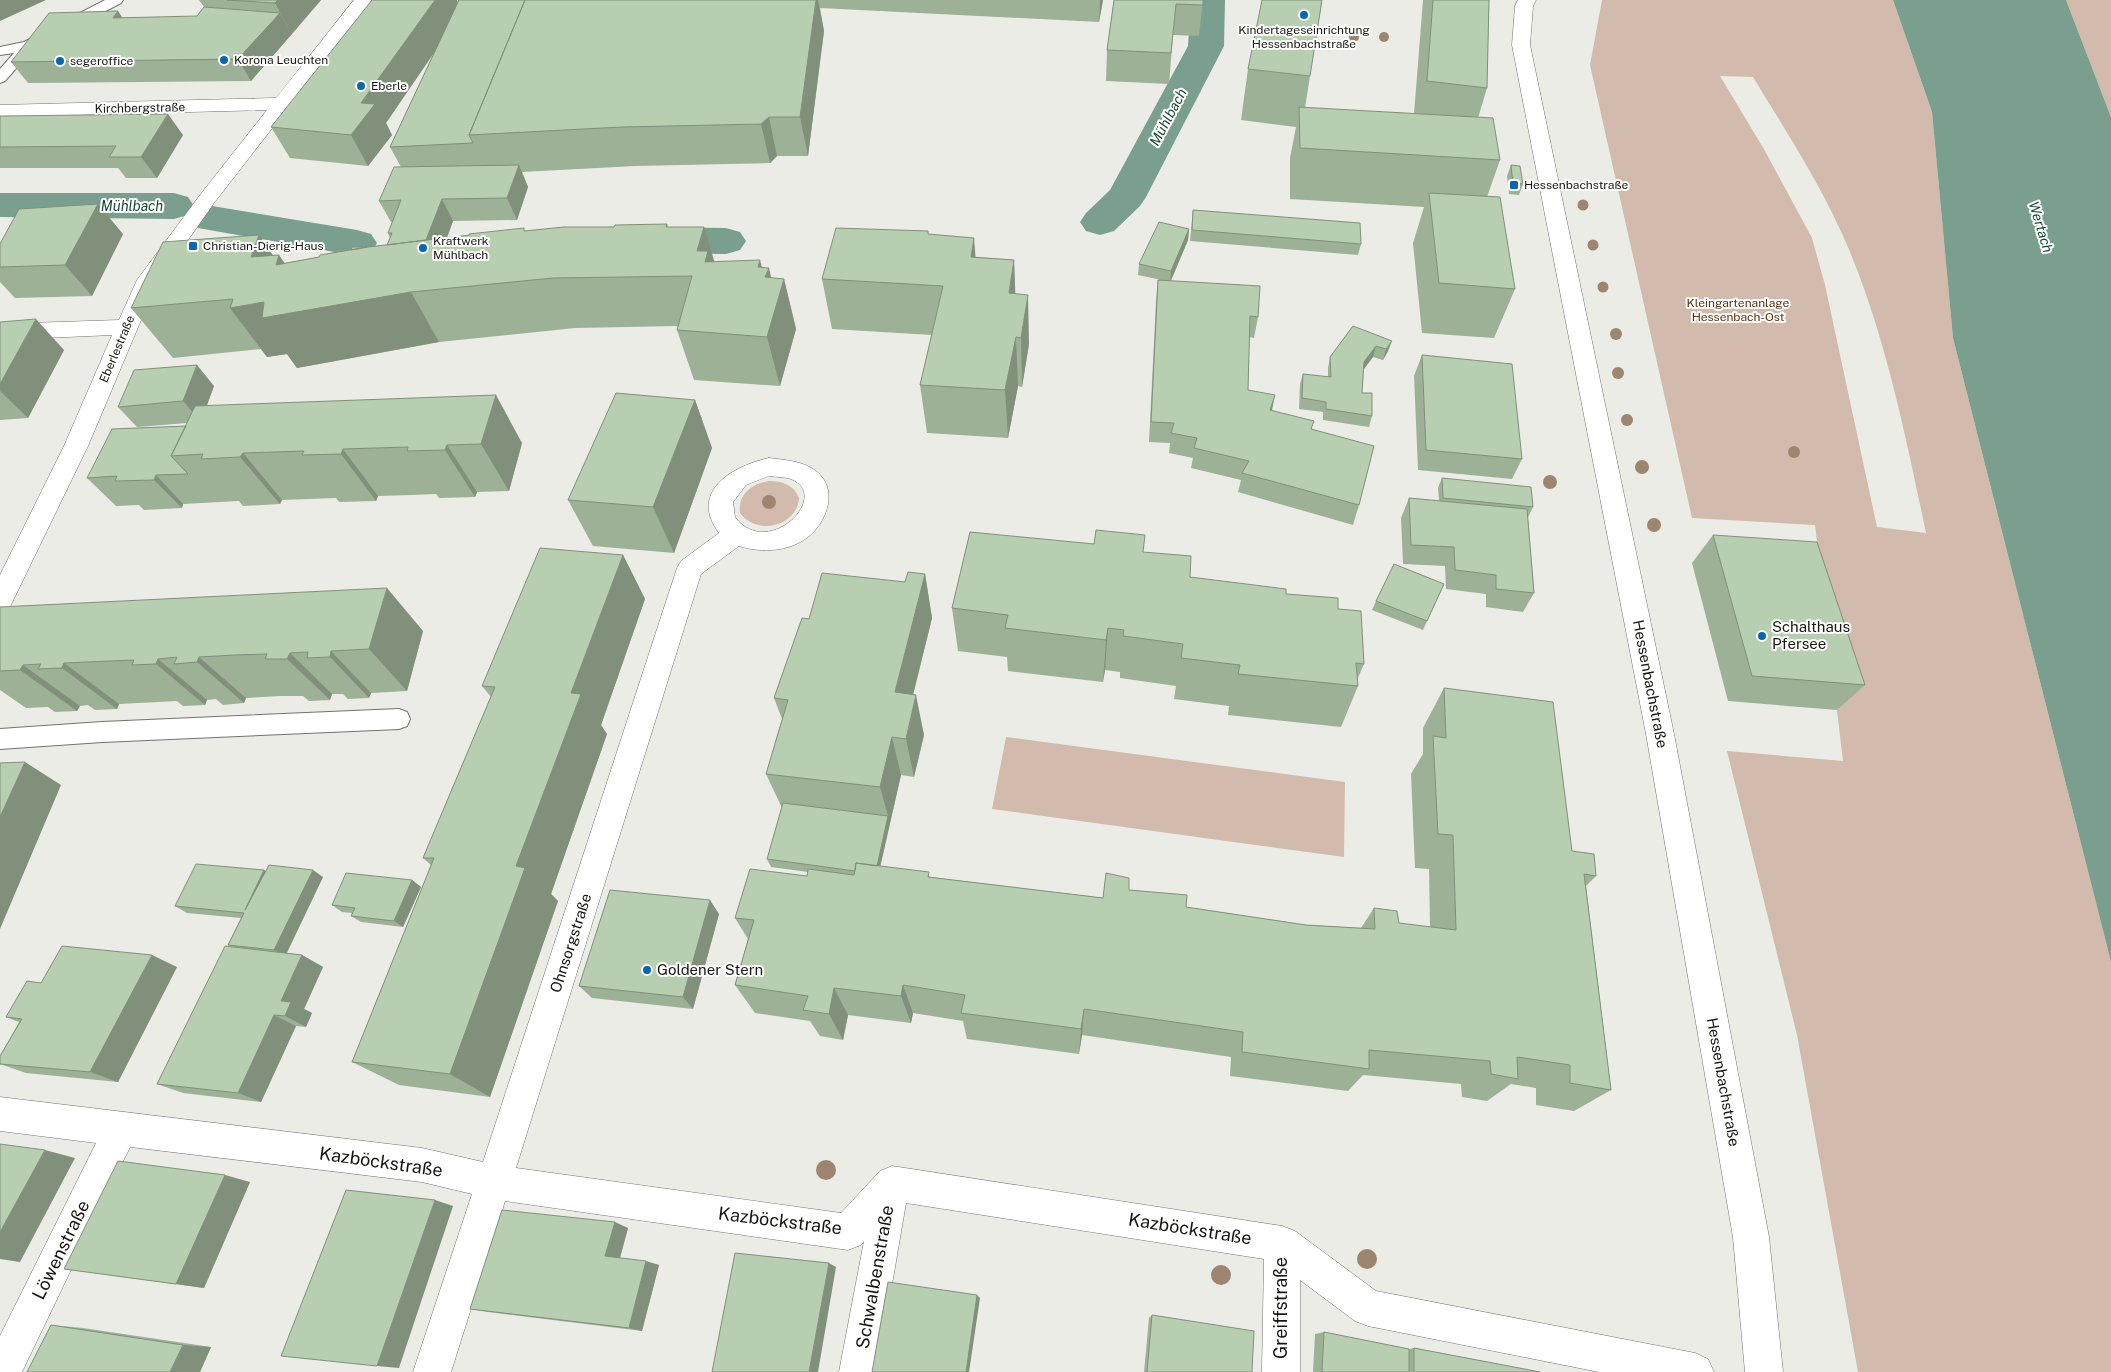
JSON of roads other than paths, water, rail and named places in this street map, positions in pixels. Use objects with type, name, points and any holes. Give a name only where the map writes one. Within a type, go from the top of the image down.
[{"type":"street","name":"Eberlestraße","points":[[0,601],[76,446],[145,286],[207,199],[363,0]]},
{"type":"street","name":"Hessenbachstraße","points":[[1527,0],[1524,6],[1522,45],[1664,753],[1751,1237],[1764,1372]]},
{"type":"street","name":"Kirchbergstraße","points":[[0,111],[280,104]]},
{"type":"street","points":[[0,332],[126,327]]},
{"type":"street","name":"Ohnsorgstraße","points":[[432,1372],[690,568],[736,534]]},
{"type":"street","name":"Kazböckstraße","points":[[0,1114],[422,1166],[493,1182],[848,1232],[892,1183],[1282,1244],[1368,1308],[1695,1372]]},
{"type":"street","name":"Löwenstraße","points":[[2,1372],[121,1129]]},
{"type":"street","name":"Schwalbenstraße","points":[[858,1372],[892,1183]]},
{"type":"street","name":"Greiffstraße","points":[[1281,1372],[1282,1244]]},
{"type":"lane","points":[[0,52],[28,46],[116,0]]},
{"type":"lane","points":[[0,78],[28,46]]},
{"type":"lane","points":[[0,739],[399,719]]},
{"type":"water","name":"Wertach","points":[[1893,0],[2066,0],[2111,117],[2111,962],[1953,338],[1932,112]]},
{"type":"waterway","name":"Mühlbach","points":[[1100,222],[1126,197],[1206,46],[1208,0]]},
{"type":"waterway","name":"Mühlbach","points":[[0,205],[174,206]]},
{"type":"waterway","name":"Mühlbach","points":[[212,219],[357,243]]},
{"type":"waterway","name":"Mühlbach","points":[[633,240],[726,241]]},
{"type":"place","name":"Kindertageseinrichtung Hessenbachstraße","points":[[1304,15]]},
{"type":"place","name":"Korona Leuchten","points":[[224,60]]},
{"type":"place","name":"segeroffice","points":[[60,61]]},
{"type":"place","name":"Eberle","points":[[361,86]]},
{"type":"place","name":"Hessenbachstraße","points":[[1514,185]]},
{"type":"place","name":"Christian-Dierig-Haus","points":[[193,246]]},
{"type":"place","name":"Kraftwerk Mühlbach","points":[[423,248]]},
{"type":"place","name":"Schalthaus Pfersee","points":[[1762,636]]},
{"type":"place","name":"Goldener Stern","points":[[647,970]]},
{"type":"park label","name":"Kleingartenanlage Hessenbach-Ost","points":[[1738,310]]}]
